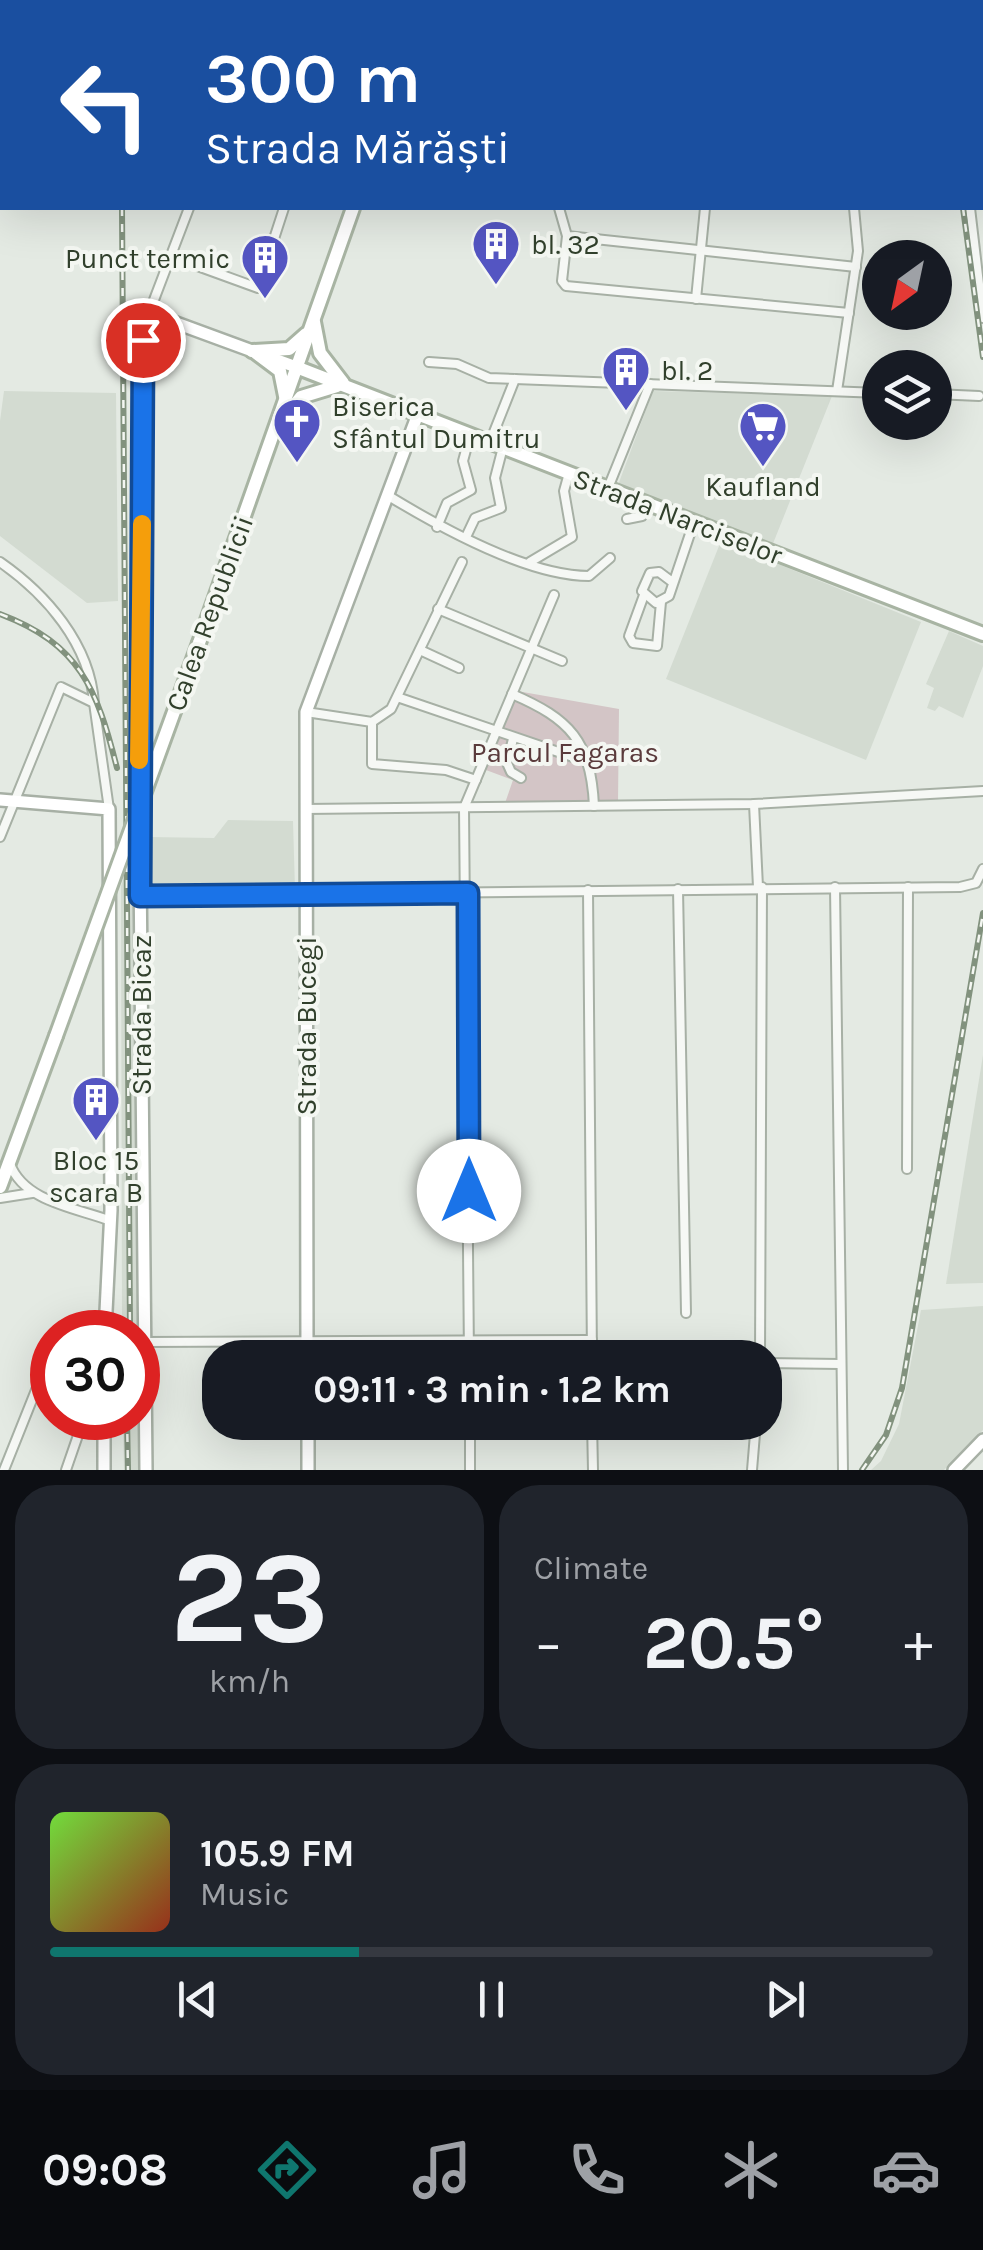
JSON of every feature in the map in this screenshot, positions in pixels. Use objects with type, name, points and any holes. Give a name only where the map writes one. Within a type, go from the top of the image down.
[{"type":"main road","name":"Calea Republicii","points":[[0,1187],[352,210]]},
{"type":"main road","points":[[252,351],[289,349],[312,323]]},
{"type":"main road","points":[[312,323],[320,353],[349,388]]},
{"type":"main road","points":[[252,351],[280,372],[285,398]]},
{"type":"main road","name":"Strada Narciselor","points":[[296,367],[983,634]]},
{"type":"main road","points":[[270,441],[300,397],[318,389],[349,388]]},
{"type":"street","name":"Strada Bicaz","points":[[144,1310],[140,896],[143,340],[149,313],[188,210]]},
{"type":"street","points":[[170,256],[258,288],[283,210]]},
{"type":"street","points":[[560,210],[568,236],[562,281],[566,286],[849,313]]},
{"type":"street","points":[[696,299],[705,210]]},
{"type":"street","points":[[837,392],[856,267],[854,210]]},
{"type":"street","points":[[970,210],[983,318]]},
{"type":"street","points":[[972,235],[983,234]]},
{"type":"street","points":[[568,236],[856,267]]},
{"type":"street","name":"Strada Narciselor","points":[[149,313],[296,367]]},
{"type":"street","points":[[429,362],[457,364],[489,378],[862,393]]},
{"type":"street","points":[[466,537],[476,518],[501,508],[495,478],[497,445],[515,379]]},
{"type":"street","points":[[608,488],[650,384]]},
{"type":"street","points":[[952,395],[978,396]]},
{"type":"street","name":"Strada Bucegi","points":[[307,1340],[306,712],[418,414]]},
{"type":"street","points":[[437,527],[447,504],[470,490],[463,461],[470,434]]},
{"type":"street","points":[[530,562],[572,537],[564,490],[569,473]]},
{"type":"street","points":[[387,495],[437,527],[562,574],[589,576],[610,558]]},
{"type":"street","points":[[627,519],[640,518],[647,503]]},
{"type":"street","points":[[671,581],[660,572],[650,574],[641,586],[644,595],[628,636],[633,643],[657,646],[662,602],[670,596],[671,581],[682,569],[694,522]]},
{"type":"street","points":[[0,562],[54,609],[74,642],[94,703],[109,809],[111,1220],[107,1310]]},
{"type":"street","points":[[306,712],[372,722],[400,698],[462,562]]},
{"type":"street","points":[[470,1340],[468,893],[464,808],[554,595]]},
{"type":"street","points":[[644,595],[662,602]]},
{"type":"street","points":[[438,609],[562,661]]},
{"type":"street","points":[[420,650],[459,668]]},
{"type":"street","points":[[0,838],[61,687],[94,703]]},
{"type":"street","points":[[512,694],[565,723],[585,753],[594,806]]},
{"type":"street","points":[[400,698],[495,734],[572,757],[585,753]]},
{"type":"street","points":[[372,722],[372,764],[446,770],[476,780]]},
{"type":"street","points":[[513,739],[508,763],[511,772],[521,778]]},
{"type":"street","points":[[533,760],[537,746]]},
{"type":"street","points":[[304,809],[754,804],[983,791]]},
{"type":"street","points":[[0,800],[109,809]]},
{"type":"street","points":[[754,804],[760,887],[763,1340]]},
{"type":"street","points":[[140,896],[908,887],[976,883],[983,869]]},
{"type":"street","points":[[835,887],[843,1470]]},
{"type":"street","points":[[908,887],[908,1169]]},
{"type":"street","points":[[588,890],[592,1340]]},
{"type":"street","points":[[678,890],[686,1313]]},
{"type":"street","points":[[5,1165],[32,1193],[111,1220]]},
{"type":"street","points":[[0,1198],[32,1193]]},
{"type":"street","points":[[160,1342],[202,1342]]},
{"type":"street","points":[[782,1361],[840,1364]]},
{"type":"street","points":[[4,1470],[30,1405]]},
{"type":"street","points":[[66,1470],[76,1440]]},
{"type":"street","points":[[104,1440],[104,1470]]},
{"type":"street","name":"Strada Bicaz","points":[[146,1440],[146,1470]]},
{"type":"street","points":[[308,1440],[308,1470]]},
{"type":"street","points":[[470,1440],[470,1470]]},
{"type":"street","points":[[592,1440],[592,1470]]},
{"type":"street","points":[[752,1470],[754,1440]]},
{"type":"street","points":[[954,1470],[983,1440]]},
{"type":"shaded area","points":[[4,391],[116,393],[118,601],[87,603],[0,536],[0,421]]},
{"type":"shaded area","points":[[653,391],[832,396],[772,546],[618,485]]},
{"type":"shaded area","points":[[721,541],[921,622],[866,760],[666,679]]},
{"type":"shaded area","points":[[949,631],[983,646],[983,666],[963,718],[939,706],[935,711],[927,708],[934,688],[926,684]]},
{"type":"shaded area","points":[[228,820],[293,821],[295,890],[150,892],[149,837],[214,838]]},
{"type":"shaded area","points":[[135,848],[138,1310],[122,1310],[121,886]]},
{"type":"shaded area","points":[[983,1055],[983,1283],[946,1284]]},
{"type":"shaded area","points":[[983,1306],[983,1430],[944,1470],[871,1470],[881,1461],[899,1424],[921,1310]]},
{"type":"shaded area","points":[[123,1440],[139,1440],[139,1470],[124,1470]]},
{"type":"green space","name":"Parcul Fagaras","points":[[517,691],[619,709],[618,803],[504,806],[513,780],[486,770]]},
{"type":"railway","points":[[122,210],[130,1310]]},
{"type":"railway","points":[[963,210],[983,357]]},
{"type":"railway","points":[[0,614],[49,640],[81,673],[102,715],[117,768]]},
{"type":"railway","points":[[862,1470],[886,1435],[902,1388],[983,913]]},
{"type":"railway","points":[[127,1440],[128,1470]]},
{"type":"slow traffic","points":[[139,760],[142,524]]},
{"type":"place","name":"bl. 32","points":[[496,286]]},
{"type":"place","name":"Punct termic","points":[[265,300]]},
{"type":"place","name":"bl. 2","points":[[626,412]]},
{"type":"place","name":"Biserica Sfântul Dumitru","points":[[297,464]]},
{"type":"place","name":"Kaufland","points":[[763,468]]},
{"type":"place","name":"Bloc 15 scara B","points":[[96,1142]]},
{"type":"route","points":[[143,340],[140,896],[468,893],[469,1191]]}]
